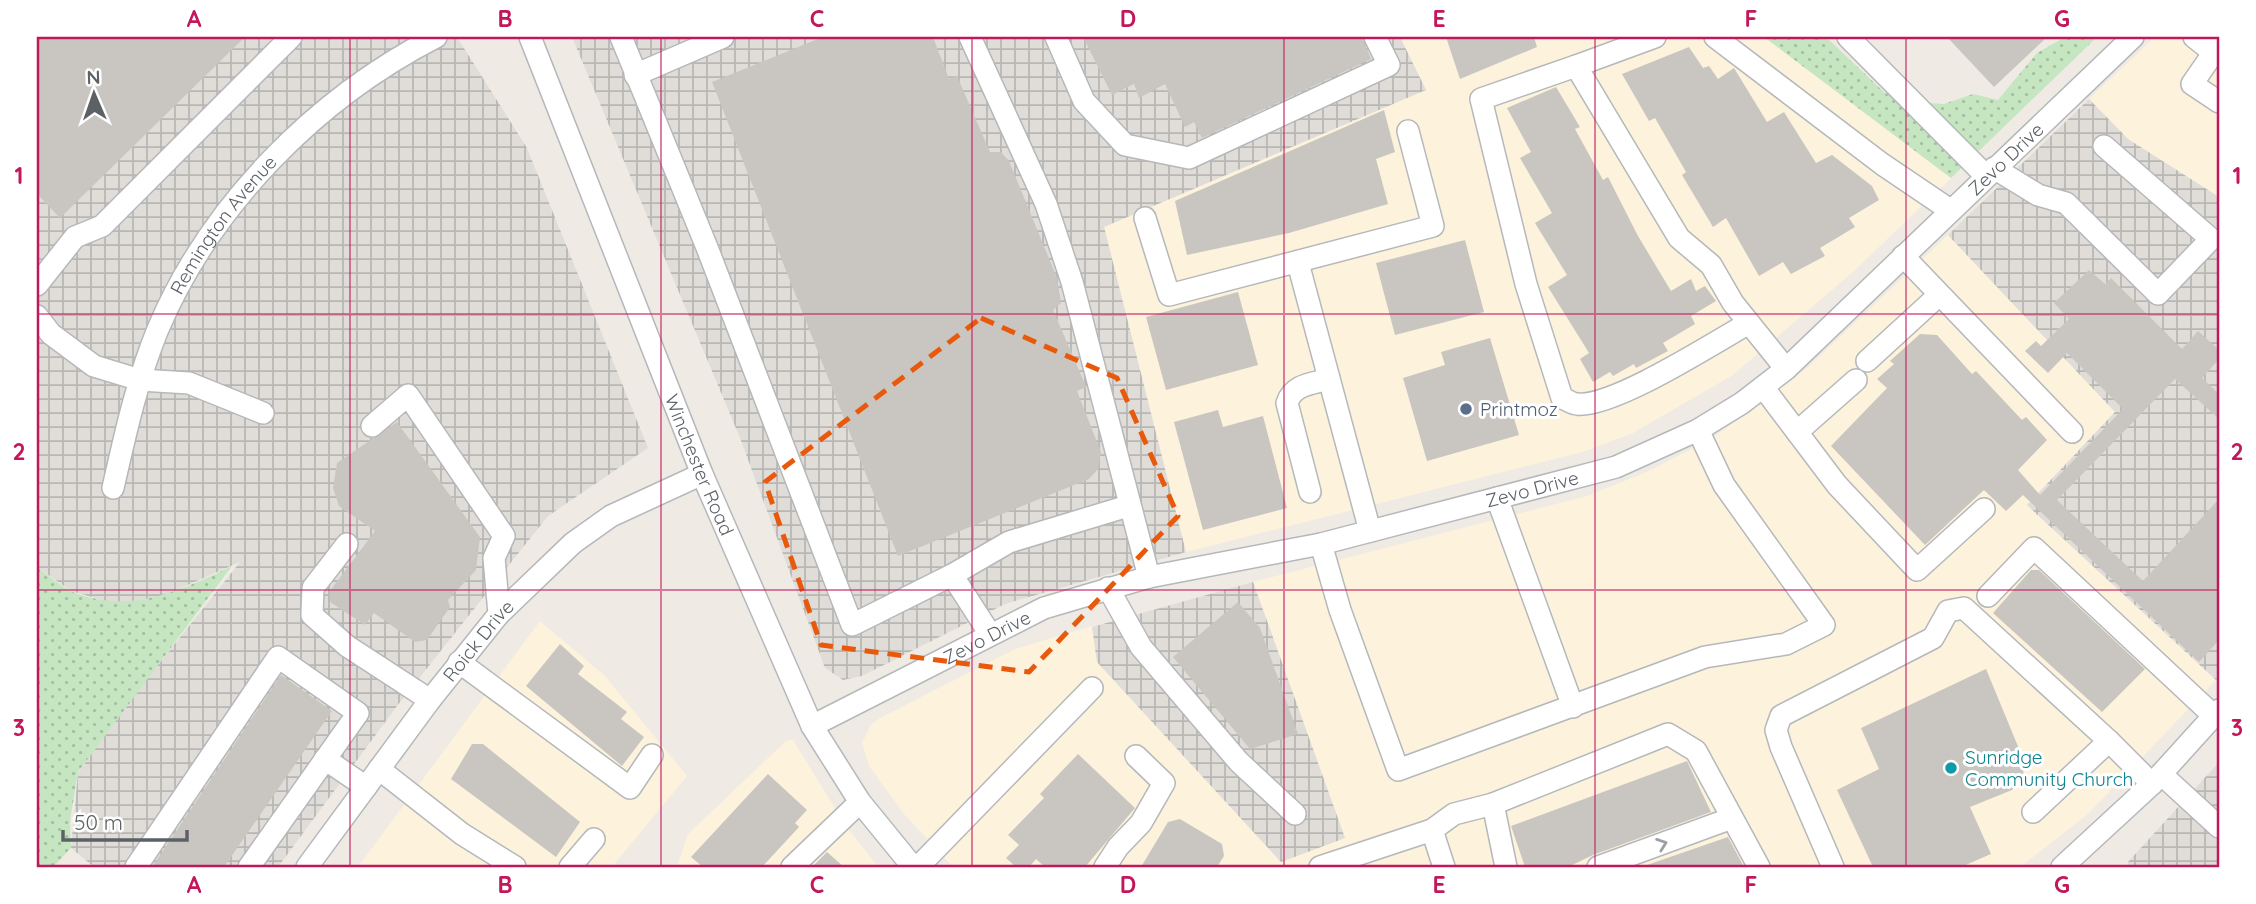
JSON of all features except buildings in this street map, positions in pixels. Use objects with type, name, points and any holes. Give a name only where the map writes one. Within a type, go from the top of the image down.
[{"type":"street","points":[[37,285],[75,237],[102,226],[291,37]]},
{"type":"street","name":"Remington Avenue","points":[[113,488],[139,380],[158,328],[178,289],[214,232],[270,160],[324,109],[376,71],[436,37]]},
{"type":"street","name":"Winchester Road","points":[[530,37],[702,474],[812,726],[860,802],[916,867]]},
{"type":"street","points":[[621,37],[708,250],[852,625],[952,575],[1009,542],[1128,506]]},
{"type":"street","points":[[635,75],[723,37]]},
{"type":"street","points":[[970,37],[1046,204],[1072,282],[1128,506],[1149,577]]},
{"type":"street","points":[[1056,37],[1084,101],[1125,145],[1189,158],[1389,65],[1375,37]]},
{"type":"street","points":[[1655,37],[1481,99],[1526,284],[1562,398],[1577,404],[1610,397],[1686,359],[1749,323]]},
{"type":"street","points":[[1715,37],[1882,164],[1950,209]]},
{"type":"street","points":[[1848,37],[1990,172],[2038,195],[2066,203],[2158,294],[2211,239],[2104,146]]},
{"type":"street","name":"Zevo Drive","points":[[812,726],[1044,608],[1149,577],[1321,544],[1616,467],[1698,430],[1786,369],[1950,209],[2133,37]]},
{"type":"street","points":[[2194,37],[2217,49],[2192,84],[2219,102]]},
{"type":"street","points":[[1576,66],[1679,238],[1711,265],[1749,323],[1786,369]]},
{"type":"street","points":[[1145,218],[1169,295],[1433,226],[1408,131]]},
{"type":"street","points":[[1903,256],[2071,432]]},
{"type":"street","points":[[1298,263],[1370,531]]},
{"type":"street","points":[[1867,360],[1940,295]]},
{"type":"street","points":[[37,316],[51,334],[94,366],[139,380],[188,383],[263,414]]},
{"type":"street","points":[[1310,492],[1287,403],[1290,393],[1296,388],[1329,379]]},
{"type":"street","points":[[1797,432],[1856,380]]},
{"type":"street","points":[[1763,387],[1837,485],[1917,570],[1984,509]]},
{"type":"street","points":[[372,426],[408,396],[504,536],[494,558],[499,614]]},
{"type":"street","points":[[1321,544],[1340,610],[1398,770],[1705,657],[1786,644],[1824,625],[1724,485],[1698,430]]},
{"type":"street","name":"Roick Drive","points":[[315,864],[379,769],[459,662],[499,614],[573,543],[611,516],[702,474]]},
{"type":"street","points":[[1497,498],[1573,707]]},
{"type":"street","points":[[347,544],[313,588],[312,615],[347,646],[430,700]]},
{"type":"street","points":[[1989,596],[2034,548],[2216,713],[2156,779],[2067,866]]},
{"type":"street","points":[[952,575],[990,634]]},
{"type":"street","points":[[1108,589],[1141,646],[1239,762],[1295,814]]},
{"type":"street","points":[[1833,867],[1776,730],[1781,716],[1933,638],[1948,611],[1964,608],[2109,741],[2219,827]]},
{"type":"street","points":[[136,867],[278,657],[358,713],[249,867]]},
{"type":"street","points":[[459,662],[630,789],[652,755]]},
{"type":"street","points":[[916,867],[1092,688]]},
{"type":"street","points":[[1320,867],[1433,830],[1454,814],[1493,804],[1668,734],[1696,751],[1759,867]]},
{"type":"street","points":[[2033,812],[2109,741]]},
{"type":"street","points":[[1105,867],[1118,847],[1141,823],[1164,783],[1136,756]]},
{"type":"street","points":[[326,759],[366,787]]},
{"type":"street","points":[[379,769],[462,834],[515,867]]},
{"type":"street","points":[[792,867],[860,802]]},
{"type":"street","points":[[1493,804],[1506,867]]},
{"type":"street","points":[[1598,867],[1732,818]]},
{"type":"street","points":[[1433,830],[1444,867]]},
{"type":"street","points":[[570,867],[594,839]]},
{"type":"highlighted area","points":[[981,318],[1117,378],[1178,516],[1029,672],[821,645],[765,482]]},
{"type":"shaded area","points":[[37,37],[457,37],[527,148],[648,448],[548,516],[397,706],[278,867],[94,867],[71,848],[78,773],[126,705],[240,562],[156,599],[116,604],[71,591],[37,567]]},
{"type":"shaded area","points":[[572,37],[1400,37],[1426,90],[1104,227],[1186,552],[1005,604],[862,676],[843,680],[825,668],[740,438]]},
{"type":"shaded area","points":[[1400,37],[1764,37],[1951,178],[1854,271],[1733,375],[1633,433],[1583,452],[1186,552],[1104,227],[1426,90]]},
{"type":"shaded area","points":[[2155,37],[2219,37],[2219,197],[2128,139],[2089,99]]},
{"type":"shaded area","points":[[2089,99],[2128,139],[2219,197],[2219,677],[2216,680],[2027,505],[2115,412],[1948,235]]},
{"type":"shaded area","points":[[1948,235],[2115,412],[2027,505],[2216,680],[2088,814],[2020,867],[953,867],[904,814],[869,766],[862,743],[871,725],[880,718],[1015,649],[1092,626],[1097,662],[1281,862],[1345,838],[1253,582],[1587,496],[1649,471],[1711,439],[1807,368]]},
{"type":"shaded area","points":[[1253,582],[1345,838],[1281,862],[1097,662],[1092,627]]},
{"type":"shaded area","points":[[540,621],[605,676],[687,776],[612,867],[358,867]]},
{"type":"shaded area","points":[[793,740],[846,826],[878,867],[677,867],[688,834],[786,741]]},
{"type":"shaded area","points":[[2219,762],[2219,867],[2128,867],[2128,862]]},
{"type":"green space","points":[[1764,37],[1826,37],[1885,93],[1913,102],[1944,104],[1973,94],[1998,100],[2037,53],[2065,37],[2097,37],[1951,178]]},
{"type":"green space","points":[[232,566],[78,772],[70,821],[71,848],[53,867],[37,867],[37,567],[73,592],[94,599],[115,601],[154,597],[193,584]]},
{"type":"place","name":"Printmoz","points":[[1466,409]]},
{"type":"place","name":"Sunridge Community Church","points":[[1951,768]]}]
